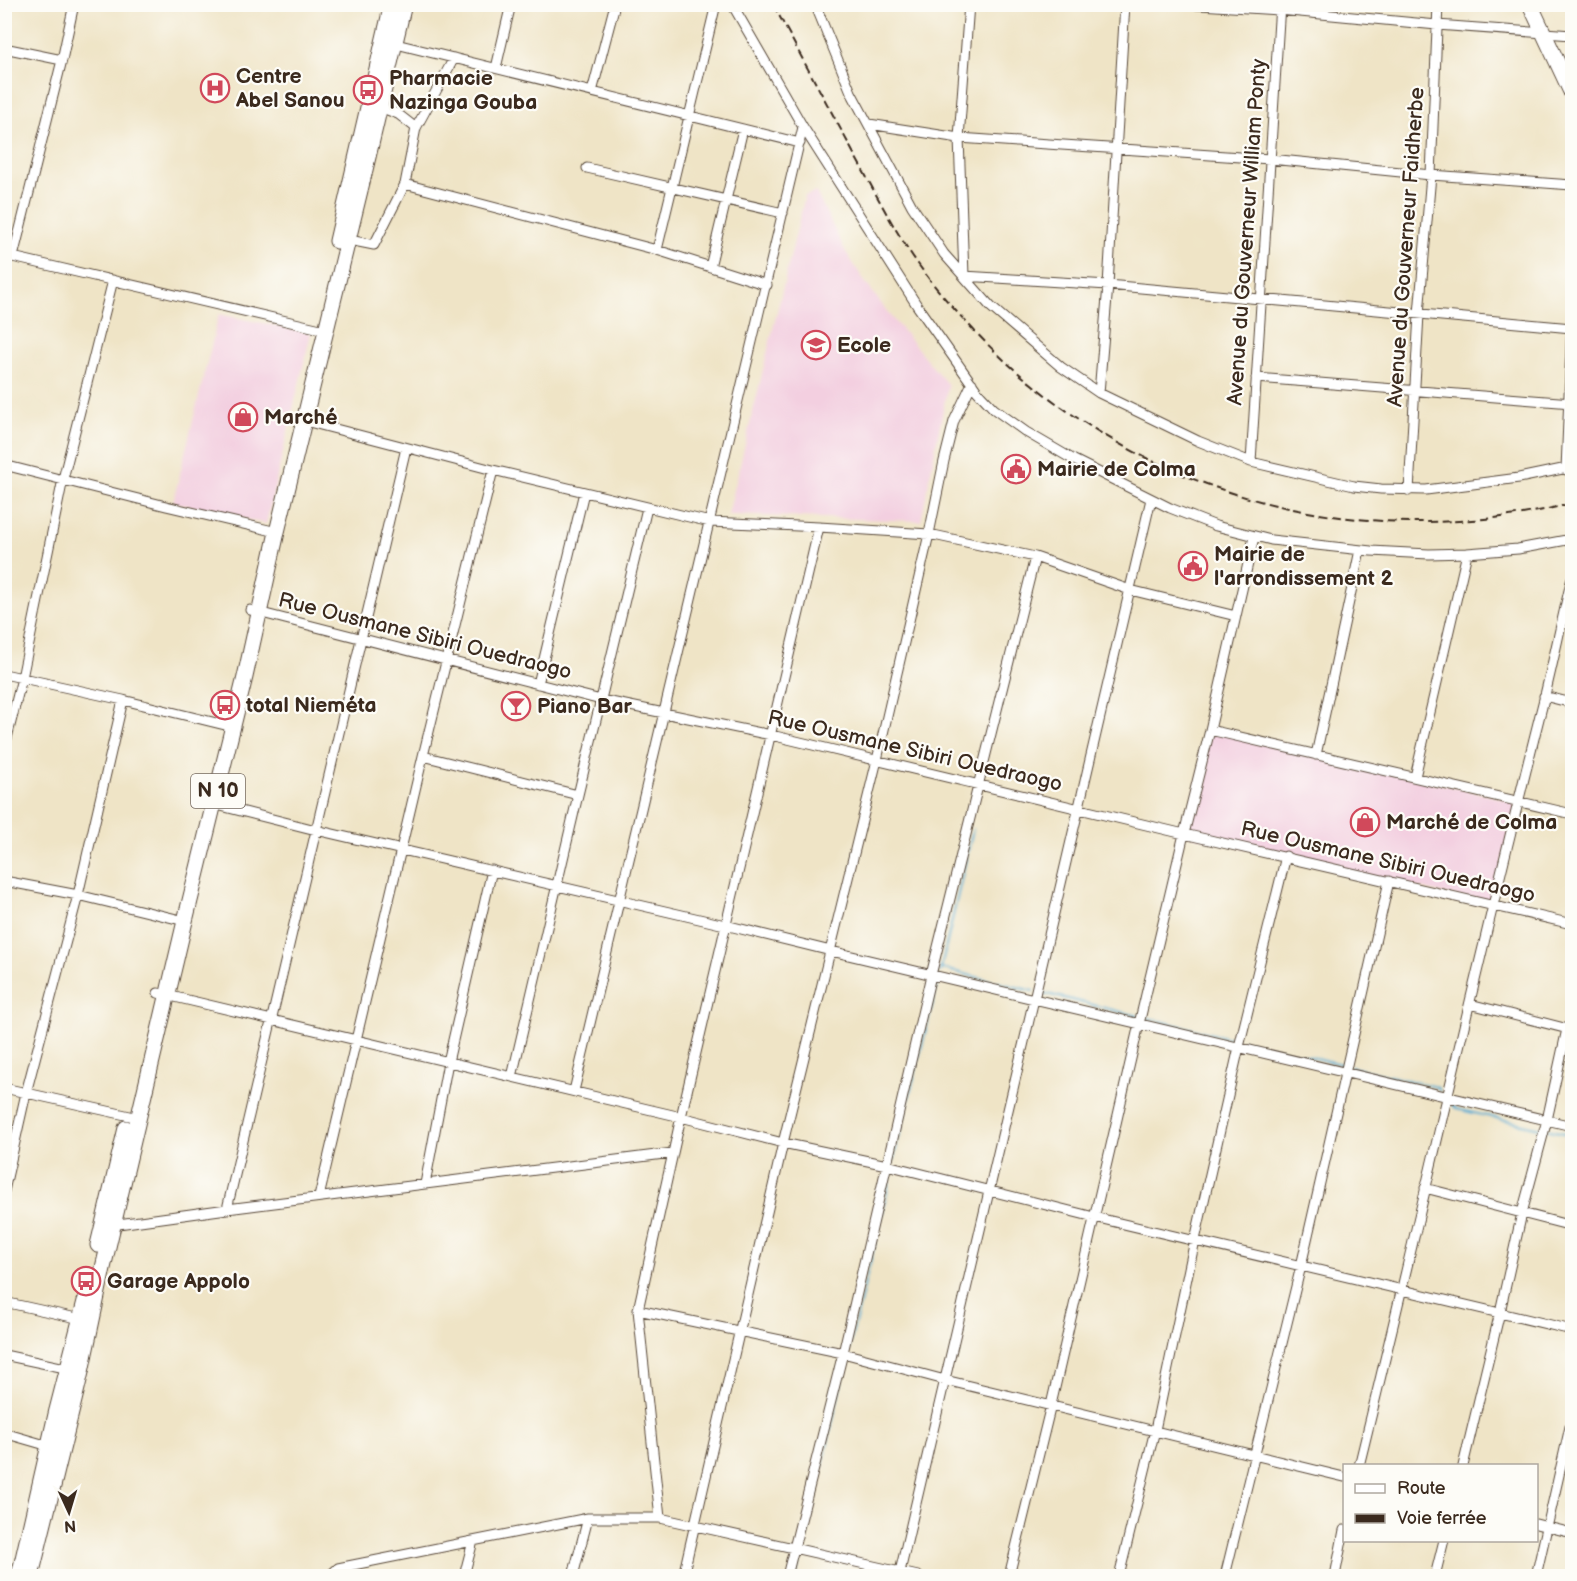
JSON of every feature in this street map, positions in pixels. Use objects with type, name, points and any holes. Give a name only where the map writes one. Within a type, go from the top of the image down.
[{"type":"main road","name":"N 10","points":[[31,1576],[74,1370],[375,105],[389,42],[392,4]]},
{"type":"main road","name":"N 10","points":[[389,42],[404,4]]},
{"type":"main road","points":[[1530,4],[1572,77]]},
{"type":"main road","points":[[1539,4],[1572,94]]},
{"type":"main road","name":"N 10","points":[[273,531],[304,421],[321,328]]},
{"type":"main road","name":"N 10","points":[[19,1576],[49,1446],[74,1370],[81,1319],[108,1225]]},
{"type":"street","points":[[74,4],[62,60],[9,256],[321,328]]},
{"type":"street","points":[[496,68],[511,4]]},
{"type":"street","points":[[592,92],[615,4]]},
{"type":"street","points":[[657,250],[716,4]]},
{"type":"street","points":[[732,4],[803,127],[918,307],[972,383],[994,409],[1026,432],[1074,460],[1151,499],[1191,517],[1254,537],[1360,550],[1429,554],[1518,549],[1572,539]]},
{"type":"street","points":[[815,4],[851,92],[912,206],[944,254],[975,291],[991,308],[1061,367],[1099,393],[1198,441],[1251,462],[1354,486],[1409,491],[1489,483],[1569,469],[1572,320]]},
{"type":"street","points":[[964,276],[959,138],[969,4]]},
{"type":"street","points":[[1099,393],[1125,4]]},
{"type":"street","points":[[1185,4],[1280,7],[1437,25],[1572,35]]},
{"type":"street","name":"Avenue du Gouverneur Faidherbe","points":[[1409,491],[1419,314],[1431,175],[1438,4]]},
{"type":"street","name":"Avenue du Gouverneur William Ponty","points":[[1251,462],[1280,7]]},
{"type":"street","points":[[389,42],[800,143]]},
{"type":"street","points":[[4,48],[62,60]]},
{"type":"street","points":[[343,239],[374,245],[405,184],[416,128],[454,58]]},
{"type":"street","points":[[375,105],[398,114],[416,128]]},
{"type":"street","points":[[869,124],[959,138],[1270,159],[1431,175],[1572,185]]},
{"type":"street","points":[[574,1091],[621,901],[803,127]]},
{"type":"street","points":[[710,267],[743,129]]},
{"type":"street","points":[[587,168],[783,213]]},
{"type":"street","points":[[405,184],[657,250],[767,285]]},
{"type":"street","points":[[964,276],[1108,285],[1572,328]]},
{"type":"street","points":[[4,750],[22,678],[63,479],[113,280]]},
{"type":"street","points":[[1256,378],[1571,403]]},
{"type":"street","points":[[683,1576],[783,1143],[877,760],[944,461],[954,422],[972,383]]},
{"type":"street","points":[[304,421],[493,470],[710,522],[929,534],[1035,557],[1130,590],[1236,616]]},
{"type":"street","points":[[227,1209],[406,448]]},
{"type":"street","points":[[4,465],[273,531]]},
{"type":"street","points":[[319,1197],[493,470]]},
{"type":"street","points":[[538,684],[584,492]]},
{"type":"street","points":[[900,1574],[1151,499]]},
{"type":"street","points":[[512,1077],[647,508]]},
{"type":"street","points":[[660,1518],[639,1310],[672,1153],[819,527]]},
{"type":"street","points":[[1009,1576],[1051,1406],[1254,537]]},
{"type":"street","points":[[1316,755],[1360,550]]},
{"type":"street","points":[[1415,777],[1467,553]]},
{"type":"street","points":[[787,1576],[843,1353],[930,975],[1035,557]]},
{"type":"street","points":[[1359,1464],[1403,1289],[1517,801],[1572,585]]},
{"type":"street","name":"Rue Ousmane Sibiri Ouedraogo","points":[[254,612],[601,700],[771,735],[1572,924]]},
{"type":"street","points":[[4,674],[228,725]]},
{"type":"street","points":[[1544,696],[1572,703]]},
{"type":"street","points":[[4,1191],[78,895],[123,700]]},
{"type":"street","points":[[1210,730],[1572,814]]},
{"type":"street","points":[[423,756],[578,795]]},
{"type":"street","points":[[210,803],[316,830],[1572,1126]]},
{"type":"street","points":[[1119,1576],[1155,1430],[1239,1047],[1286,856]]},
{"type":"street","points":[[425,1184],[448,1062],[492,870]]},
{"type":"street","points":[[4,881],[78,895],[181,920]]},
{"type":"street","points":[[1225,1576],[1301,1266],[1389,881]]},
{"type":"street","points":[[163,994],[1572,1330]]},
{"type":"street","points":[[1463,1464],[1522,1213],[1570,1030],[1470,1004]]},
{"type":"street","points":[[4,1088],[134,1117]]},
{"type":"street","points":[[108,1225],[672,1153]]},
{"type":"street","points":[[1425,1188],[1572,1226]]},
{"type":"street","points":[[4,1302],[81,1319]]},
{"type":"street","points":[[639,1310],[843,1353],[1343,1477]]},
{"type":"street","points":[[4,1355],[74,1370]]},
{"type":"street","points":[[1536,1576],[1572,1418]]},
{"type":"street","points":[[4,1433],[49,1446]]},
{"type":"street","points":[[573,1576],[588,1518]]},
{"type":"street","points":[[329,1576],[338,1568],[588,1518],[660,1518],[900,1574],[918,1576]]},
{"type":"street","points":[[1538,1525],[1572,1533]]},
{"type":"street","points":[[1335,1576],[1343,1535]]},
{"type":"street","points":[[464,1576],[473,1541]]},
{"type":"street","points":[[1435,1576],[1444,1542]]},
{"type":"shaded area","points":[[816,192],[844,249],[865,282],[948,385],[921,521],[728,515],[805,196]]},
{"type":"shaded area","points":[[219,314],[311,333],[266,524],[173,502]]},
{"type":"shaded area","points":[[1210,730],[1517,802],[1492,905],[1184,834]]},
{"type":"waterway","points":[[940,972],[973,829]]},
{"type":"waterway","points":[[940,970],[944,969],[1033,991]]},
{"type":"waterway","points":[[892,1165],[939,978]]},
{"type":"waterway","points":[[1039,992],[1138,1016]]},
{"type":"waterway","points":[[1144,1017],[1237,1040]]},
{"type":"waterway","points":[[1243,1041],[1345,1065]]},
{"type":"waterway","points":[[1351,1067],[1437,1087],[1440,1091]]},
{"type":"waterway","points":[[1450,1102],[1456,1109],[1540,1128]]},
{"type":"waterway","points":[[1546,1129],[1572,1135]]},
{"type":"waterway","points":[[849,1348],[891,1170]]},
{"type":"waterway","points":[[806,1538],[847,1357]]},
{"type":"waterway","points":[[796,1576],[801,1555]]},
{"type":"railway","points":[[773,4],[885,211],[930,280],[968,324],[1014,369],[1063,408],[1116,442],[1172,470],[1231,493],[1292,509],[1354,519],[1418,522],[1476,520],[1534,512],[1572,503]]},
{"type":"place","name":"Centre Abel Sanou","points":[[215,88]]},
{"type":"place","name":"Pharmacie Nazinga Gouba","points":[[368,90]]},
{"type":"place","name":"Ecole","points":[[816,345]]},
{"type":"place","name":"Marché","points":[[243,417]]},
{"type":"place","name":"Mairie de Colma","points":[[1016,469]]},
{"type":"place","name":"Mairie de l'arrondissement 2","points":[[1193,566]]},
{"type":"place","name":"total Nieméta","points":[[225,705]]},
{"type":"place","name":"Piano Bar","points":[[516,706]]},
{"type":"place","name":"Marché de Colma","points":[[1365,822]]},
{"type":"place","name":"Garage Appolo","points":[[86,1281]]}]
